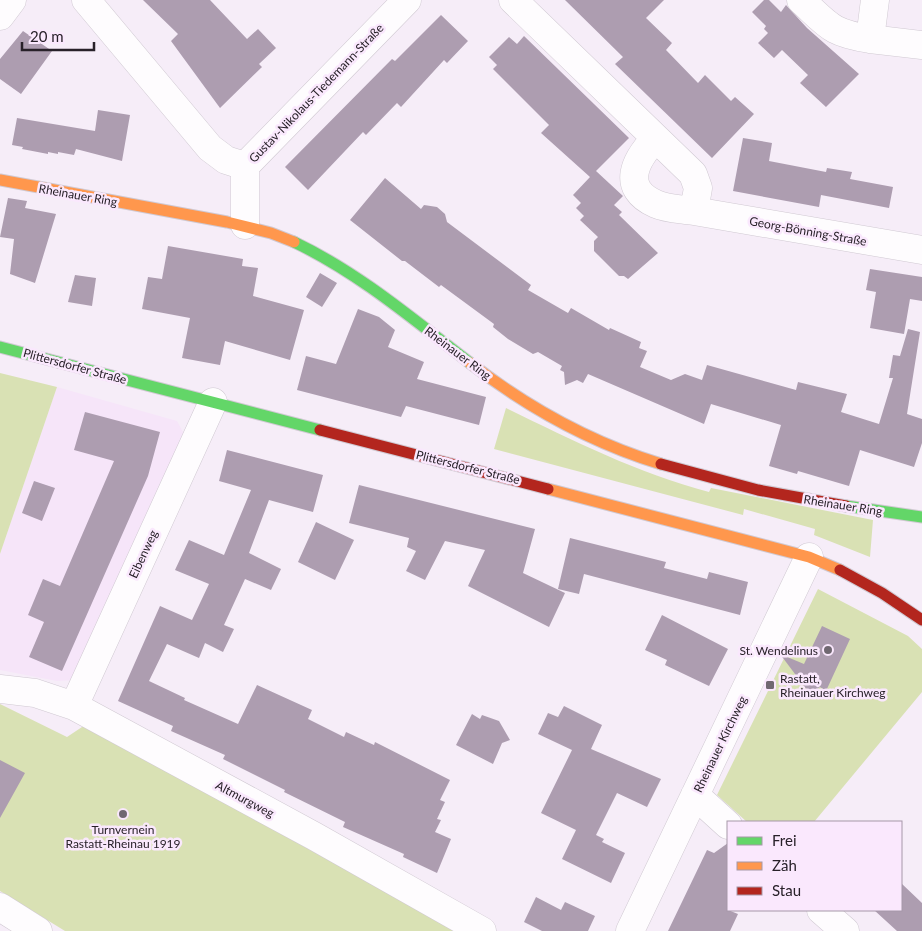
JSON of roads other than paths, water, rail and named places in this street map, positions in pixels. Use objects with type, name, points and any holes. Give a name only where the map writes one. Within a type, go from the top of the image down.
[{"type":"street","points":[[0,16],[12,0]]},
{"type":"street","points":[[86,0],[210,148],[226,160],[245,166]]},
{"type":"street","name":"Gustav-Nikolaus-Tiedemann-Straße","points":[[245,225],[245,166],[407,0]]},
{"type":"street","points":[[513,0],[692,174],[698,188],[694,212]]},
{"type":"street","points":[[802,0],[834,31],[846,35],[922,45]]},
{"type":"street","points":[[870,38],[875,0]]},
{"type":"street","name":"Georg-Bönning-Straße","points":[[655,138],[634,166],[634,182],[642,196],[657,205],[922,250]]},
{"type":"street","name":"Rheinauer Ring","points":[[0,180],[245,225],[285,238],[350,273],[506,388],[594,439],[643,459],[706,479],[775,494],[922,517]]},
{"type":"street","name":"Plittersdorfer Straße","points":[[0,347],[809,557],[861,579],[892,597],[922,620]]},
{"type":"street","name":"Eibenweg","points":[[74,706],[212,402]]},
{"type":"street","name":"Rheinauer Kirchweg","points":[[630,931],[809,557]]},
{"type":"street","name":"Altmurgweg","points":[[0,689],[35,693],[74,706],[314,836],[482,931]]},
{"type":"street","points":[[695,795],[727,824]]},
{"type":"street","points":[[0,907],[38,931]]},
{"type":"street","points":[[822,911],[844,931]]},
{"type":"place","name":"St. Wendelinus","points":[[828,650]]},
{"type":"place","name":"Rastatt, Rheinauer Kirchweg","points":[[770,685]]},
{"type":"place","name":"Turnvernein Rastatt-Rheinau 1919","points":[[123,814]]}]
